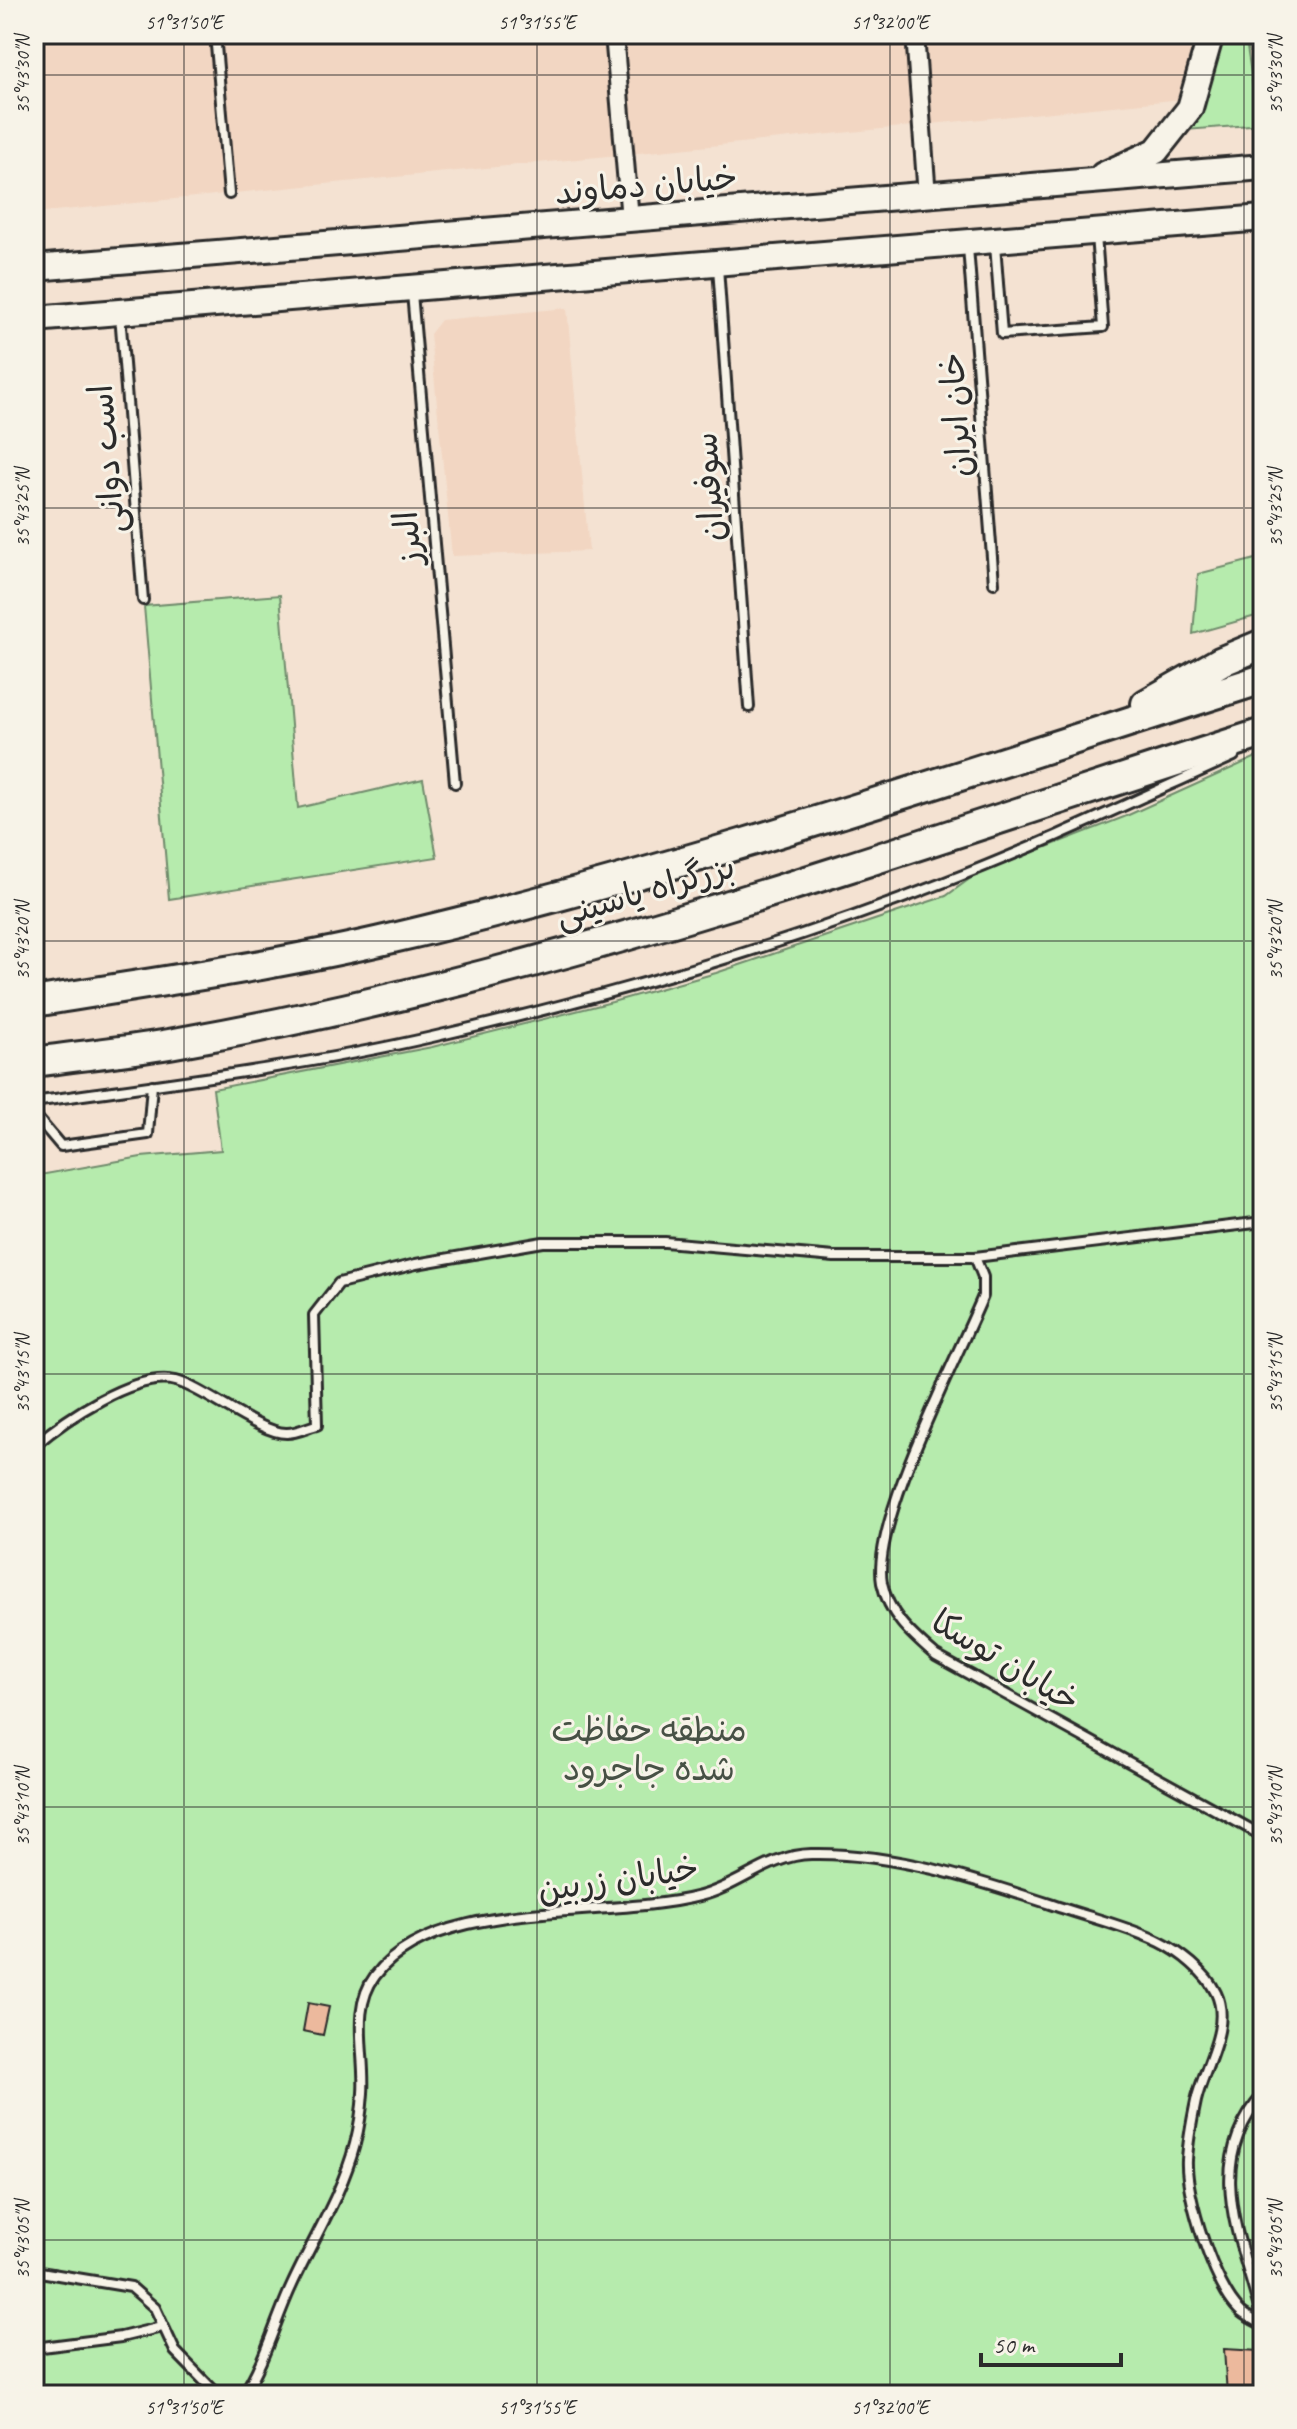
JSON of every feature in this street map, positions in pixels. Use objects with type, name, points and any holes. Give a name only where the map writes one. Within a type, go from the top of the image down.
[{"type":"highway","points":[[1106,728],[1185,681],[1263,644]]},
{"type":"highway","name":"بزرگراه یاسینی","points":[[34,1002],[391,939],[655,869],[1031,756],[1106,728],[1263,679]]},
{"type":"highway","name":"بزرگراه یاسینی","points":[[34,1062],[180,1042],[402,994],[655,927],[1263,733]]},
{"type":"main road","points":[[1086,183],[1156,151],[1190,108],[1211,34]]},
{"type":"main road","name":"خیابان دماوند","points":[[34,268],[1263,167]]},
{"type":"main road","points":[[34,319],[1263,218]]},
{"type":"street","points":[[614,34],[630,219]]},
{"type":"street","points":[[915,34],[927,196]]},
{"type":"lane","points":[[215,34],[229,194]]},
{"type":"lane","points":[[994,240],[1002,334],[1103,327],[1096,231]]},
{"type":"lane","name":"خان ایران","points":[[968,242],[994,583]]},
{"type":"lane","name":"سوفیران","points":[[718,263],[749,707]]},
{"type":"lane","name":"البرز","points":[[412,288],[455,783]]},
{"type":"lane","name":"اسب دوانی","points":[[120,313],[143,600]]},
{"type":"lane","points":[[34,1102],[431,1037],[734,955],[944,882],[1263,743]]},
{"type":"lane","points":[[34,1114],[61,1146],[148,1134],[152,1085]]},
{"type":"lane","points":[[34,1446],[55,1428],[101,1401],[136,1385],[161,1379],[179,1382],[218,1404],[286,1434],[317,1425],[314,1315],[339,1283],[416,1264],[543,1242],[665,1242],[834,1257],[975,1257],[1263,1222]]},
{"type":"lane","name":"خیابان توسکا","points":[[975,1257],[983,1277],[983,1296],[903,1480],[881,1551],[882,1583],[890,1605],[903,1628],[936,1656],[1263,1836]]},
{"type":"lane","name":"خیابان زربین","points":[[243,2395],[256,2375],[293,2283],[329,2212],[355,2144],[363,2091],[362,2004],[371,1980],[391,1958],[436,1932],[473,1923],[702,1896],[728,1886],[772,1860],[807,1854],[902,1863],[1025,1896],[1161,1942],[1199,1972],[1216,1992],[1220,2023],[1192,2122],[1187,2163],[1191,2199],[1201,2233],[1224,2287],[1239,2311],[1263,2325]]},
{"type":"lane","points":[[1263,2095],[1241,2129],[1229,2177],[1238,2246],[1263,2325]]},
{"type":"lane","points":[[34,2271],[131,2287],[155,2308],[162,2327],[187,2365],[218,2395]]},
{"type":"lane","points":[[34,2348],[121,2337],[162,2327]]},
{"type":"shaded area","points":[[34,34],[1263,34],[1263,91],[34,213]]},
{"type":"shaded area","points":[[567,308],[589,551],[452,556],[430,334],[441,320]]},
{"type":"green space","points":[[1218,34],[1245,34],[1253,87],[1263,101],[1263,124],[1186,130]]},
{"type":"green space","points":[[1263,557],[1263,614],[1193,634],[1198,574]]},
{"type":"green space","points":[[280,595],[298,808],[423,779],[437,857],[169,899],[144,606]]},
{"type":"green space","name":"منطقه حفاظت شده جاجرود","points":[[1263,754],[1263,2395],[34,2395],[34,1176],[141,1157],[221,1150],[213,1089],[432,1047],[716,973],[946,896],[975,875],[1124,817]]},
{"type":"building","points":[[308,2003],[329,2007],[323,2035],[303,2031]]},
{"type":"building","points":[[1224,2349],[1259,2351],[1256,2395],[1227,2395]]}]
